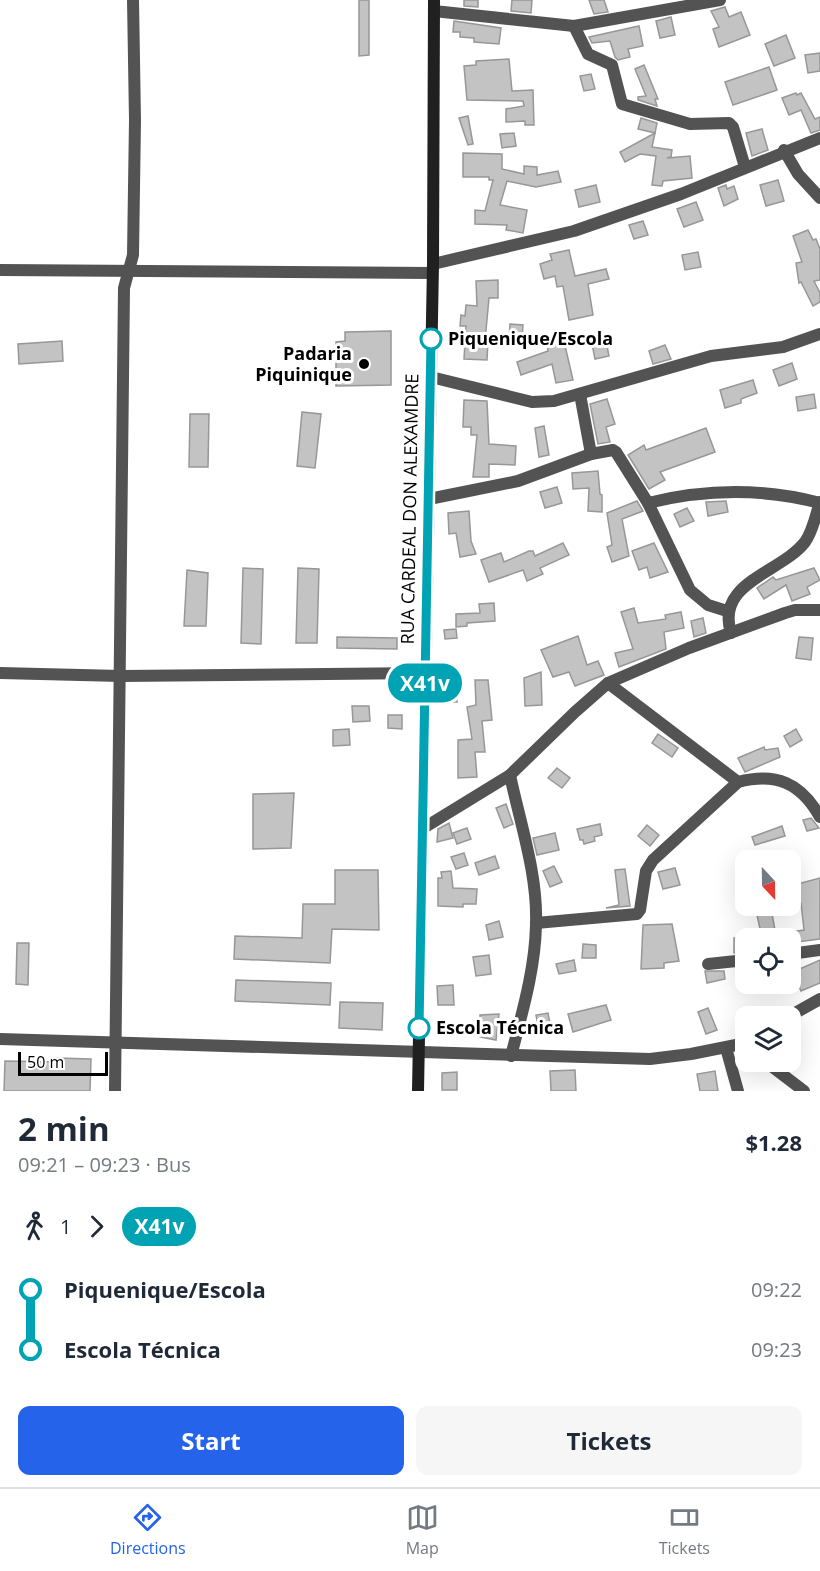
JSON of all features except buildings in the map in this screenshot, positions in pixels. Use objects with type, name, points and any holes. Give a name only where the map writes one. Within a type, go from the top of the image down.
[{"type":"main road","name":"RUA CARDEAL DON ALEXAMDRE","points":[[418,1091],[431,377],[434,6]]},
{"type":"street","points":[[115,1091],[124,288],[133,255],[135,120],[133,0]]},
{"type":"street","points":[[434,6],[574,26],[720,0]]},
{"type":"street","points":[[574,26],[584,50],[612,65],[622,104],[690,124],[729,123],[733,127],[745,167]]},
{"type":"street","points":[[0,270],[127,272],[432,269],[574,231],[681,194],[784,150],[820,138]]},
{"type":"street","points":[[784,150],[798,174],[820,198]]},
{"type":"street","points":[[431,377],[532,402],[554,401],[711,356],[783,346],[820,334]]},
{"type":"street","points":[[580,394],[591,454]]},
{"type":"street","points":[[429,499],[518,481],[591,454],[613,450],[648,503],[690,591],[708,605],[727,611]]},
{"type":"street","points":[[648,503],[705,492],[749,492],[800,497],[820,503],[805,542],[745,586],[731,602],[727,611],[731,633]]},
{"type":"street","points":[[422,829],[510,775],[608,683],[731,633],[795,610],[820,610]]},
{"type":"street","points":[[0,674],[121,676],[425,673]]},
{"type":"street","points":[[608,683],[738,782]]},
{"type":"street","points":[[510,775],[534,886],[536,923],[533,962],[511,1056]]},
{"type":"street","points":[[536,923],[637,914],[640,910],[646,871],[653,860],[738,782],[752,778],[782,780],[810,800],[820,817]]},
{"type":"street","points":[[801,953],[820,950]]},
{"type":"street","points":[[708,964],[735,961]]},
{"type":"street","points":[[801,1010],[820,999]]},
{"type":"street","points":[[0,1040],[116,1041],[419,1054],[650,1059],[735,1046]]},
{"type":"street","points":[[726,1048],[738,1091]]},
{"type":"street","points":[[779,1072],[804,1091]]},
{"type":"bus line","name":"X41v","points":[[419,1028],[431,339]]},
{"type":"place","name":"Piquenique/Escola","points":[[431,339]]},
{"type":"place","name":"Padaria Piquinique","points":[[364,364]]},
{"type":"place","name":"Escola Técnica","points":[[419,1028]]}]
